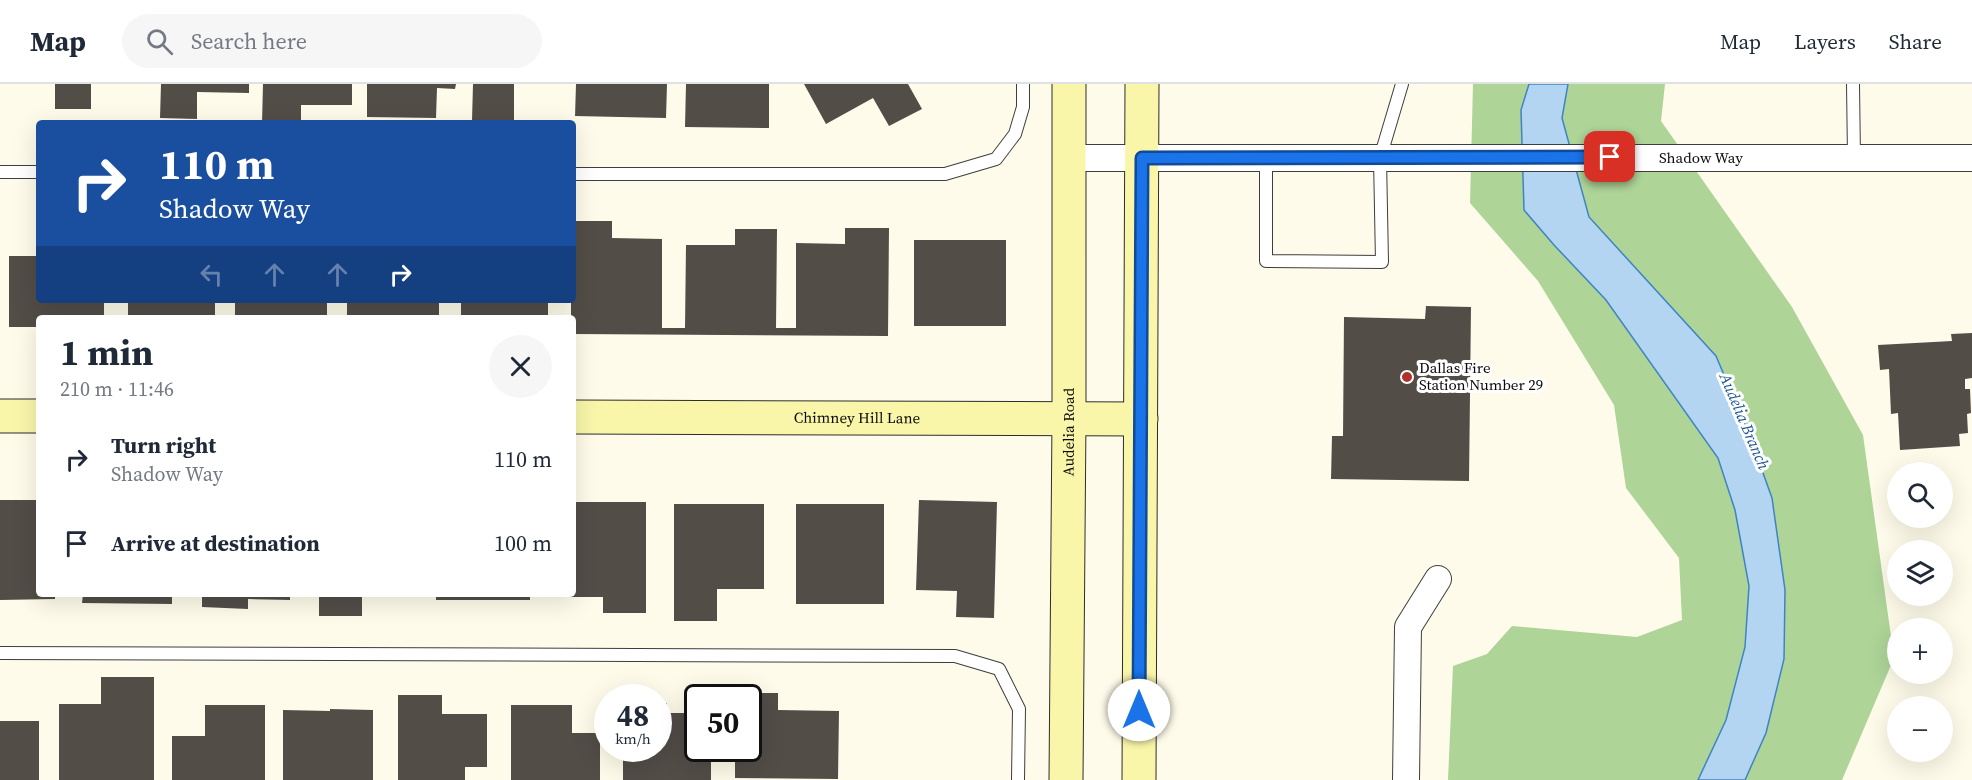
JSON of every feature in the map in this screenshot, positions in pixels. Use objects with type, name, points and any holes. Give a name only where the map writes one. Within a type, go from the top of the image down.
[{"type":"main road","name":"Audelia Road","points":[[1065,780],[1068,84]]},
{"type":"main road","points":[[1139,780],[1142,84]]},
{"type":"main road","points":[[0,416],[36,417]]},
{"type":"main road","name":"Chimney Hill Lane","points":[[576,417],[1141,419]]},
{"type":"street","name":"Shadow Way","points":[[1068,158],[1972,158]]},
{"type":"street","points":[[1406,780],[1408,627],[1438,579]]},
{"type":"lane","points":[[576,174],[945,174],[996,159],[1015,134],[1023,107],[1023,84]]},
{"type":"lane","points":[[1266,158],[1266,261],[1382,262],[1380,158],[1402,84]]},
{"type":"lane","points":[[1853,84],[1854,158]]},
{"type":"lane","points":[[0,172],[36,172]]},
{"type":"lane","points":[[0,653],[955,656],[999,669],[1019,709],[1018,780]]},
{"type":"green space","points":[[1473,84],[1665,84],[1661,121],[1792,307],[1863,435],[1888,618],[1887,674],[1842,780],[1448,780],[1453,666],[1487,654],[1512,626],[1637,637],[1682,620],[1679,558],[1626,488],[1614,405],[1538,281],[1470,203]]},
{"type":"water","points":[[1529,84],[1568,84],[1562,118],[1589,217],[1716,356],[1749,434],[1772,498],[1785,590],[1784,659],[1766,733],[1745,780],[1698,780],[1726,720],[1745,647],[1749,586],[1735,510],[1718,458],[1606,300],[1524,210],[1521,110]]},
{"type":"building","points":[[55,84],[91,84],[91,109],[55,109]]},
{"type":"building","points":[[161,84],[249,84],[249,93],[197,92],[197,119],[160,118]]},
{"type":"building","points":[[263,84],[352,84],[352,105],[301,105],[301,120],[262,120]]},
{"type":"building","points":[[367,84],[456,84],[455,89],[437,88],[436,118],[367,117]]},
{"type":"building","points":[[473,84],[514,84],[514,120],[472,120]]},
{"type":"building","points":[[576,84],[667,84],[666,118],[575,116]]},
{"type":"building","points":[[686,84],[769,84],[769,128],[685,127]]},
{"type":"building","points":[[804,84],[908,84],[922,109],[889,126],[873,98],[826,124]]},
{"type":"building","points":[[576,221],[612,221],[612,238],[662,239],[662,328],[685,328],[686,245],[735,245],[735,229],[777,229],[776,328],[796,328],[796,243],[845,244],[845,228],[889,228],[888,336],[576,334],[576,315],[571,315],[571,303],[576,303]]},
{"type":"building","points":[[914,240],[1006,240],[1006,326],[914,326]]},
{"type":"building","points":[[9,256],[36,256],[36,303],[104,303],[104,315],[36,315],[36,327],[9,327]]},
{"type":"building","points":[[128,303],[215,303],[215,315],[128,315]]},
{"type":"building","points":[[235,303],[327,303],[327,315],[235,315]]},
{"type":"building","points":[[347,303],[439,303],[439,315],[347,315]]},
{"type":"building","points":[[461,303],[548,303],[548,315],[461,315]]},
{"type":"building","name":"Dallas Fire Station Number 29","points":[[1426,306],[1471,307],[1469,481],[1331,479],[1332,436],[1343,436],[1344,317],[1425,319]]},
{"type":"building","points":[[1972,333],[1972,378],[1965,379],[1965,389],[1970,389],[1971,413],[1967,414],[1968,433],[1959,434],[1960,446],[1900,450],[1898,413],[1891,414],[1889,369],[1880,370],[1878,345],[1952,341],[1951,334]]},
{"type":"building","points":[[0,500],[36,500],[36,597],[55,597],[55,599],[0,600]]},
{"type":"building","points":[[919,500],[997,502],[994,618],[956,617],[957,591],[916,590]]},
{"type":"building","points":[[576,502],[646,502],[646,613],[603,613],[603,597],[576,597]]},
{"type":"building","points":[[674,504],[764,504],[764,589],[717,589],[717,621],[674,621]]},
{"type":"building","points":[[796,504],[884,504],[884,604],[796,604]]},
{"type":"building","points":[[83,597],[172,597],[172,604],[82,603]]},
{"type":"building","points":[[202,597],[290,597],[290,600],[248,599],[248,609],[202,607]]},
{"type":"building","points":[[319,597],[362,597],[362,616],[319,616]]},
{"type":"building","points":[[436,597],[530,597],[530,600],[436,600]]},
{"type":"building","points":[[101,677],[154,677],[154,780],[59,780],[59,704],[101,704]]},
{"type":"building","points":[[762,693],[778,693],[778,710],[839,711],[838,779],[735,778],[735,762],[762,762]]},
{"type":"building","points":[[398,695],[442,695],[442,714],[487,714],[487,767],[465,767],[465,780],[398,780]]},
{"type":"building","points":[[205,705],[265,705],[265,780],[172,780],[172,736],[205,736]]},
{"type":"building","points":[[511,705],[572,705],[572,733],[594,733],[594,762],[600,762],[600,780],[511,780]]},
{"type":"building","points":[[330,709],[373,710],[373,780],[283,780],[283,710],[330,711]]},
{"type":"building","points":[[672,713],[684,713],[684,762],[711,762],[711,780],[623,780],[623,762],[672,762]]},
{"type":"building","points":[[0,721],[39,721],[39,780],[0,780]]},
{"type":"place","name":"Dallas Fire Station Number 29","points":[[1407,377]]},
{"type":"route","points":[[1139,710],[1142,158],[1610,157]]},
{"type":"water label","name":"Audelia Branch","points":[[1745,421]]}]
